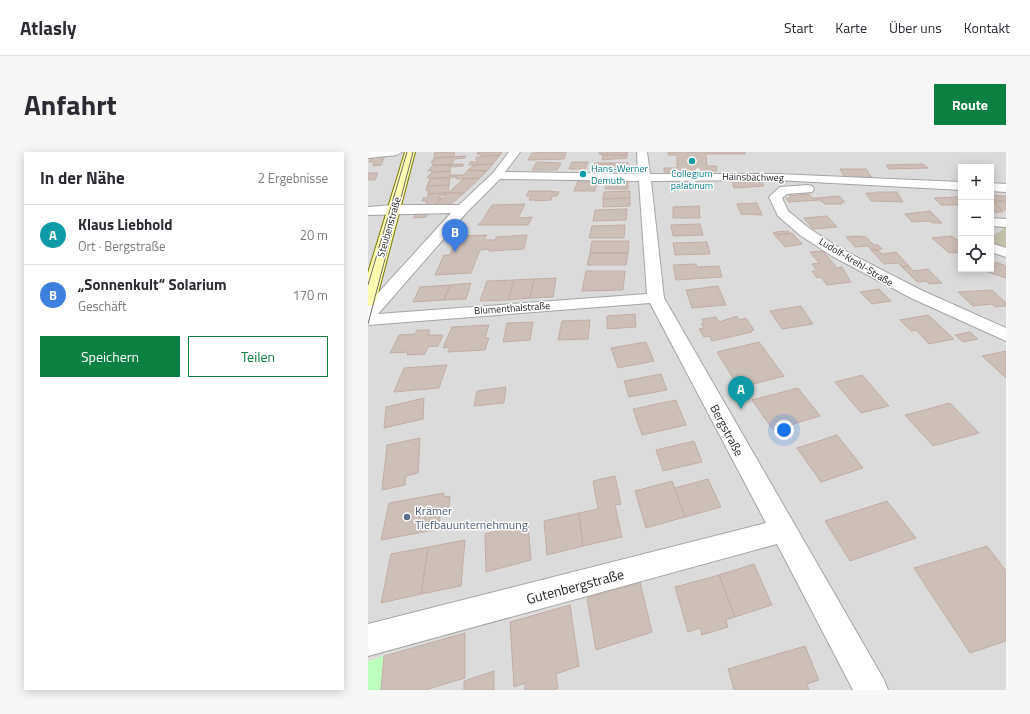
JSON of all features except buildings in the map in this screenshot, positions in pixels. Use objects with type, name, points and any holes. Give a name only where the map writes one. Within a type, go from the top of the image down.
[{"type":"main road","name":"Steubenstraße","points":[[368,301],[410,152]]},
{"type":"street","points":[[368,154],[397,152]]},
{"type":"street","points":[[368,315],[462,209],[497,175],[515,152]]},
{"type":"street","name":"Bergstraße","points":[[642,152],[656,298],[871,690]]},
{"type":"street","name":"Hainsbachweg","points":[[497,175],[645,178],[751,177],[958,186]]},
{"type":"street","name":"Ludolf-Krehl-Straße","points":[[824,180],[826,186],[822,188],[784,190],[775,197],[775,203],[783,214],[795,224],[852,262],[909,293],[1006,335]]},
{"type":"street","points":[[994,187],[1006,188]]},
{"type":"street","points":[[368,211],[394,209],[462,209]]},
{"type":"street","points":[[994,222],[1006,223]]},
{"type":"street","points":[[994,248],[1006,253]]},
{"type":"street","name":"Blumenthalstraße","points":[[368,320],[656,298]]},
{"type":"street","name":"Gutenbergstraße","points":[[368,640],[782,530]]},
{"type":"shaded area","points":[[368,152],[1006,152],[1006,690],[368,690]]},
{"type":"shaded area","points":[[1006,228],[1006,250],[994,245],[994,236]]},
{"type":"green space","points":[[384,656],[381,690],[368,690],[368,661]]},
{"type":"tram line","points":[[368,285],[407,152]]},
{"type":"tram line","points":[[368,324],[413,152]]},
{"type":"place","name":"Collegium palatinum","points":[[692,161]]},
{"type":"place","name":"Hans-Werner Demuth","points":[[583,174]]},
{"type":"place","name":"„Sonnenkult“ Solarium","points":[[455,252]]},
{"type":"place","name":"Klaus Liebhold","points":[[741,409]]},
{"type":"place","name":"Krämer Tiefbauunternehmung","points":[[407,517]]}]
